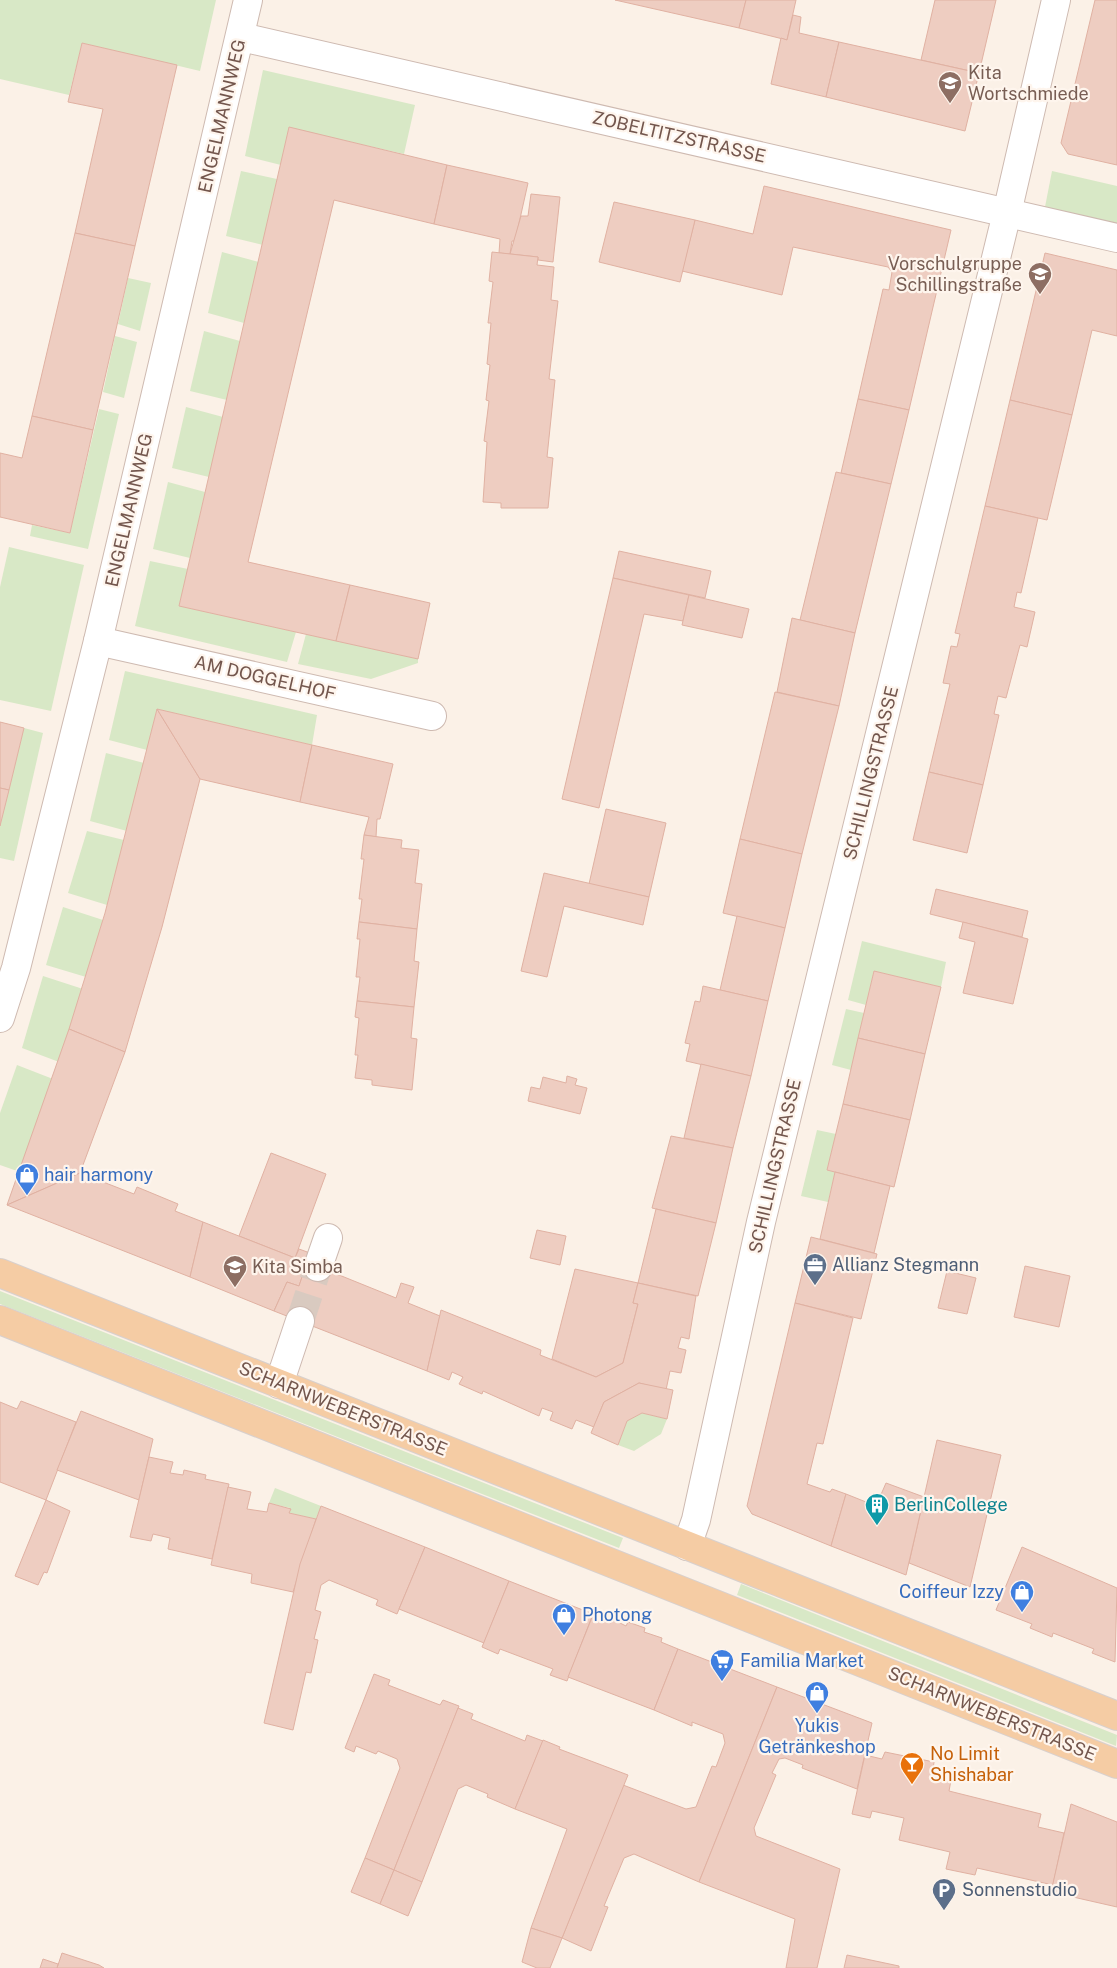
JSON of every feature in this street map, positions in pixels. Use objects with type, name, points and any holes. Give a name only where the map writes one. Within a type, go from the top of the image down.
[{"type":"main road","name":"SCHARNWEBERSTRASSE","points":[[0,1274],[1117,1716]]},
{"type":"main road","name":"SCHARNWEBERSTRASSE","points":[[0,1320],[1117,1764]]},
{"type":"main road","points":[[671,1587],[687,1546]]},
{"type":"street","name":"ENGELMANNWEG","points":[[0,1018],[16,968],[98,640],[241,37],[248,0]]},
{"type":"street","name":"SCHILLINGSTRASSE","points":[[687,1546],[696,1520],[761,1222],[1007,213],[1056,0]]},
{"type":"street","name":"ZOBELTITZSTRASSE","points":[[241,37],[1117,238]]},
{"type":"street","name":"AM DOGGELHOF","points":[[98,640],[432,716]]},
{"type":"street","points":[[318,1267],[328,1238]]},
{"type":"street","points":[[278,1384],[300,1321]]},
{"type":"green space","points":[[0,0],[216,0],[200,71],[82,43],[69,95],[0,79]]},
{"type":"green space","points":[[263,70],[415,105],[404,154],[289,128],[281,165],[245,156]]},
{"type":"green space","points":[[241,171],[277,179],[263,245],[226,236]]},
{"type":"green space","points":[[1052,171],[1117,186],[1117,224],[1045,207]]},
{"type":"green space","points":[[222,252],[259,262],[244,323],[208,313]]},
{"type":"green space","points":[[128,278],[151,283],[140,331],[118,324]]},
{"type":"green space","points":[[204,331],[240,341],[227,400],[190,391]]},
{"type":"green space","points":[[115,336],[137,342],[124,398],[103,392]]},
{"type":"green space","points":[[186,407],[223,417],[209,477],[172,468]]},
{"type":"green space","points":[[99,409],[119,414],[88,549],[30,536],[32,525],[70,533]]},
{"type":"green space","points":[[168,482],[205,492],[190,558],[153,549]]},
{"type":"green space","points":[[9,547],[84,565],[51,711],[0,700],[0,587]]},
{"type":"green space","points":[[150,561],[188,569],[179,606],[296,632],[287,662],[135,626]]},
{"type":"green space","points":[[306,634],[418,659],[418,663],[371,679],[298,664]]},
{"type":"green space","points":[[125,671],[317,715],[312,745],[157,709],[147,750],[109,740]]},
{"type":"green space","points":[[24,728],[43,733],[14,861],[0,858],[0,826]]},
{"type":"green space","points":[[106,753],[144,763],[127,831],[90,821]]},
{"type":"green space","points":[[87,831],[124,840],[107,905],[68,893]]},
{"type":"green space","points":[[63,907],[103,920],[86,977],[46,965]]},
{"type":"green space","points":[[862,941],[946,962],[941,987],[874,971],[866,1005],[848,1000]]},
{"type":"green space","points":[[43,976],[83,989],[59,1062],[22,1048]]},
{"type":"green space","points":[[846,1009],[864,1013],[851,1070],[832,1065]]},
{"type":"green space","points":[[17,1065],[53,1079],[20,1172],[0,1165],[0,1113]]},
{"type":"green space","points":[[817,1130],[836,1134],[827,1170],[835,1172],[828,1202],[801,1196]]},
{"type":"green space","points":[[0,1291],[623,1538],[619,1548],[0,1304]]},
{"type":"green space","points":[[642,1413],[667,1419],[661,1434],[634,1451],[618,1445],[627,1421]]},
{"type":"green space","points":[[275,1488],[321,1506],[316,1519],[289,1513],[290,1508],[269,1503]]},
{"type":"green space","points":[[741,1584],[1117,1735],[1116,1746],[737,1595]]},
{"type":"building","points":[[615,0],[746,0],[739,28]]},
{"type":"building","points":[[746,0],[796,0],[787,40],[739,28]]},
{"type":"building","points":[[935,0],[996,0],[979,73],[921,60]]},
{"type":"building","points":[[1095,0],[1117,0],[1117,165],[1068,154],[1061,143]]},
{"type":"building","points":[[793,15],[801,17],[799,33],[839,42],[826,97],[771,84],[781,38],[787,40]]},
{"type":"building","points":[[839,42],[979,73],[965,131],[826,97]]},
{"type":"building","points":[[82,43],[177,65],[135,246],[75,233],[103,109],[68,102]]},
{"type":"building","points":[[289,127],[447,165],[434,224],[334,200],[248,562],[350,585],[336,641],[179,606]]},
{"type":"building","points":[[447,165],[528,183],[515,241],[512,241],[510,254],[499,253],[500,239],[434,224]]},
{"type":"building","points":[[764,186],[951,230],[909,410],[858,399],[883,289],[889,290],[892,272],[888,267],[793,247],[782,295],[682,271],[695,220],[753,234]]},
{"type":"building","points":[[531,194],[560,197],[553,262],[538,260],[538,257],[510,254],[521,216],[528,216]]},
{"type":"building","points":[[614,202],[695,220],[680,282],[599,262]]},
{"type":"building","points":[[75,233],[135,246],[93,430],[32,416]]},
{"type":"building","points":[[492,252],[538,257],[537,265],[554,267],[551,300],[558,301],[549,379],[555,380],[547,457],[553,458],[548,508],[501,508],[501,503],[483,502],[487,442],[484,441],[489,401],[486,400],[490,365],[487,364],[491,323],[488,323],[493,282],[489,281]]},
{"type":"building","points":[[1045,253],[1117,270],[1117,336],[1092,330],[1072,415],[1010,400]]},
{"type":"building","points":[[858,399],[909,410],[891,484],[841,473]]},
{"type":"building","points":[[1010,400],[1072,415],[1047,520],[985,506]]},
{"type":"building","points":[[32,416],[93,430],[70,533],[0,517],[0,453],[22,458]]},
{"type":"building","points":[[836,472],[891,484],[855,633],[800,620]]},
{"type":"building","points":[[985,506],[1038,518],[1021,593],[1017,592],[1014,607],[1035,612],[1027,647],[1020,645],[1006,698],[998,696],[994,714],[999,715],[983,785],[929,772],[950,684],[943,683],[951,646],[957,647],[960,634],[955,633]]},
{"type":"building","points":[[619,551],[711,571],[705,598],[613,578]]},
{"type":"building","points":[[613,578],[689,595],[683,621],[644,614],[599,808],[562,799]]},
{"type":"building","points":[[350,585],[430,603],[418,659],[336,641]]},
{"type":"building","points":[[689,595],[749,609],[742,638],[682,625]]},
{"type":"building","points":[[792,618],[855,633],[839,706],[777,692]]},
{"type":"building","points":[[775,692],[839,706],[802,854],[740,839]]},
{"type":"building","points":[[157,709],[200,779],[162,927],[125,1052],[69,1029],[105,913]]},
{"type":"building","points":[[157,709],[312,745],[300,802],[200,779]]},
{"type":"building","points":[[0,722],[24,728],[9,790],[0,788]]},
{"type":"building","points":[[312,745],[393,764],[380,819],[377,819],[376,837],[364,835],[369,817],[300,802]]},
{"type":"building","points":[[929,772],[983,785],[967,853],[913,840]]},
{"type":"building","points":[[0,788],[9,790],[0,826]]},
{"type":"building","points":[[606,809],[666,823],[649,897],[589,884]]},
{"type":"building","points":[[364,835],[402,840],[401,848],[419,850],[415,883],[422,884],[417,929],[359,922],[362,899],[359,899],[364,859],[361,859]]},
{"type":"building","points":[[740,839],[802,854],[785,928],[723,913]]},
{"type":"building","points":[[544,873],[649,897],[643,925],[564,906],[547,977],[521,971]]},
{"type":"building","points":[[936,889],[1028,911],[1022,937],[930,914]]},
{"type":"building","points":[[737,916],[785,928],[768,1001],[720,990]]},
{"type":"building","points":[[359,922],[417,929],[414,961],[419,962],[414,1007],[357,1001],[360,977],[356,977],[360,939],[357,939]]},
{"type":"building","points":[[963,922],[1028,939],[1013,1004],[963,993],[975,942],[959,938]]},
{"type":"building","points":[[874,971],[941,987],[925,1054],[858,1038]]},
{"type":"building","points":[[703,986],[768,1001],[751,1076],[686,1061],[690,1044],[685,1043],[695,1001],[700,1002]]},
{"type":"building","points":[[357,1001],[414,1007],[411,1038],[417,1039],[412,1090],[372,1085],[372,1080],[355,1078],[358,1055],[355,1055],[359,1018],[355,1017]]},
{"type":"building","points":[[69,1029],[125,1052],[80,1173],[7,1205]]},
{"type":"building","points":[[858,1038],[925,1054],[910,1120],[843,1104]]},
{"type":"building","points":[[701,1064],[751,1076],[733,1148],[684,1138]]},
{"type":"building","points":[[567,1076],[577,1079],[575,1085],[587,1088],[580,1114],[528,1101],[531,1087],[540,1089],[543,1077],[566,1083]]},
{"type":"building","points":[[843,1104],[910,1120],[894,1187],[827,1170]]},
{"type":"building","points":[[671,1136],[733,1148],[716,1223],[652,1208]]},
{"type":"building","points":[[271,1153],[326,1174],[295,1258],[239,1236]]},
{"type":"building","points":[[835,1172],[890,1186],[874,1253],[820,1239]]},
{"type":"building","points":[[80,1173],[134,1194],[137,1187],[178,1204],[175,1211],[203,1222],[190,1277],[7,1205]]},
{"type":"building","points":[[656,1209],[716,1223],[698,1296],[638,1283]]},
{"type":"building","points":[[203,1222],[295,1258],[299,1249],[310,1253],[299,1286],[287,1282],[274,1311],[190,1277]]},
{"type":"building","points":[[537,1230],[566,1236],[560,1265],[530,1258]]},
{"type":"building","points":[[811,1237],[877,1254],[861,1319],[795,1303]]},
{"type":"building","points":[[307,1262],[396,1298],[401,1283],[414,1287],[408,1303],[440,1316],[427,1371],[274,1311],[287,1282],[299,1286]]},
{"type":"building","points":[[1025,1266],[1070,1276],[1059,1327],[1014,1317]]},
{"type":"building","points":[[575,1269],[638,1283],[633,1303],[638,1304],[623,1363],[596,1377],[552,1359]]},
{"type":"building","points":[[947,1271],[976,1278],[967,1314],[938,1308]]},
{"type":"building","points":[[638,1283],[696,1296],[689,1339],[681,1337],[678,1348],[686,1350],[681,1373],[670,1371],[666,1390],[639,1383],[604,1402],[594,1427],[576,1420],[572,1429],[550,1420],[553,1412],[542,1408],[539,1416],[483,1391],[482,1394],[459,1384],[463,1377],[452,1372],[449,1380],[427,1371],[441,1310],[541,1350],[540,1355],[596,1377],[623,1363],[638,1304],[633,1303]]},
{"type":"building","points":[[795,1303],[853,1318],[823,1444],[817,1443],[807,1484],[830,1492],[832,1489],[846,1494],[831,1546],[752,1514],[747,1506]]},
{"type":"building","points":[[639,1383],[673,1390],[667,1419],[642,1413],[627,1421],[618,1445],[591,1433],[604,1402]]},
{"type":"building","points":[[21,1401],[76,1422],[46,1500],[0,1482],[0,1402],[17,1409]]},
{"type":"building","points":[[81,1411],[153,1439],[139,1500],[57,1470]]},
{"type":"building","points":[[937,1440],[1001,1455],[970,1587],[909,1563]]},
{"type":"building","points":[[149,1457],[173,1462],[170,1473],[183,1475],[184,1470],[206,1475],[205,1479],[229,1484],[212,1559],[168,1549],[170,1538],[153,1534],[151,1541],[130,1537]]},
{"type":"building","name":"BerlinCollege","points":[[886,1483],[924,1497],[906,1575],[831,1546],[846,1494],[876,1506]]},
{"type":"building","points":[[228,1487],[251,1492],[247,1509],[267,1512],[269,1503],[291,1509],[289,1513],[316,1519],[293,1592],[251,1583],[252,1574],[211,1565]]},
{"type":"building","points":[[46,1500],[70,1511],[47,1573],[44,1572],[38,1585],[15,1576]]},
{"type":"building","points":[[321,1506],[425,1547],[397,1614],[376,1605],[378,1600],[329,1580],[321,1585],[315,1610],[321,1612],[314,1639],[318,1640],[311,1673],[306,1672],[293,1730],[264,1723],[300,1564]]},
{"type":"building","points":[[425,1547],[509,1581],[484,1643],[399,1609]]},
{"type":"building","points":[[1022,1547],[1117,1588],[1115,1662],[1092,1653],[1094,1649],[1053,1633],[1052,1637],[1030,1628],[1032,1624],[996,1610]]},
{"type":"building","points":[[509,1581],[593,1614],[567,1681],[550,1675],[553,1669],[500,1649],[498,1654],[482,1647]]},
{"type":"building","points":[[593,1615],[611,1623],[612,1619],[626,1626],[628,1622],[645,1628],[644,1632],[662,1638],[661,1642],[678,1649],[654,1710],[568,1677]]},
{"type":"building","points":[[678,1649],[777,1687],[699,1882],[634,1854],[624,1858],[604,1906],[608,1907],[591,1951],[562,1938],[623,1785],[686,1809],[696,1807],[712,1766],[716,1767],[725,1743],[723,1734],[692,1722],[692,1726],[654,1710]]},
{"type":"building","points":[[374,1674],[390,1680],[388,1685],[440,1705],[443,1700],[459,1706],[394,1870],[365,1858],[400,1768],[397,1759],[378,1751],[376,1754],[356,1746],[354,1752],[345,1748]]},
{"type":"building","points":[[777,1687],[872,1723],[857,1789],[802,1768],[803,1765],[785,1758],[779,1759],[772,1773],[776,1775],[754,1828],[756,1836],[840,1869],[817,1968],[786,1968],[795,1919],[699,1882]]},
{"type":"building","points":[[458,1708],[473,1714],[471,1719],[525,1741],[527,1735],[543,1741],[515,1809],[487,1797],[488,1794],[466,1785],[458,1789],[422,1882],[394,1870]]},
{"type":"building","points":[[543,1740],[560,1747],[559,1749],[628,1775],[562,1938],[531,1928],[567,1829],[515,1809]]},
{"type":"building","points":[[885,1752],[934,1762],[933,1770],[952,1775],[949,1791],[1041,1814],[1038,1827],[1064,1833],[1053,1885],[977,1868],[975,1875],[946,1869],[950,1852],[899,1840],[904,1818],[872,1811],[870,1818],[852,1814],[865,1755],[882,1759]]},
{"type":"building","points":[[1071,1804],[1117,1822],[1117,1907],[1051,1892]]},
{"type":"building","points":[[365,1858],[394,1870],[380,1904],[351,1892]]},
{"type":"building","points":[[394,1870],[422,1882],[408,1916],[380,1904]]},
{"type":"building","points":[[531,1928],[562,1938],[550,1968],[537,1968],[522,1962]]},
{"type":"building","points":[[62,1953],[99,1965],[104,1968],[57,1968]]},
{"type":"building","points":[[847,1955],[899,1966],[899,1968],[844,1968]]},
{"type":"building","points":[[43,1959],[58,1964],[57,1968],[40,1968]]},
{"type":"tunnel","points":[[300,1321],[318,1267]]},
{"type":"place","name":"Kita Wortschmiede","points":[[950,104]]},
{"type":"place","name":"Vorschulgruppe Schillingstraße","points":[[1040,295]]},
{"type":"place","name":"hair harmony","points":[[27,1196]]},
{"type":"place","name":"Allianz Stegmann","points":[[815,1286]]},
{"type":"place","name":"Kita Simba","points":[[235,1288]]},
{"type":"place","name":"BerlinCollege","points":[[877,1526]]},
{"type":"place","name":"Coiffeur Izzy","points":[[1022,1613]]},
{"type":"place","name":"Photong","points":[[564,1636]]},
{"type":"place","name":"Familia Market","points":[[722,1682]]},
{"type":"place","name":"Yukis Getränkeshop","points":[[817,1714]]},
{"type":"place","name":"No Limit Shishabar","points":[[912,1785]]},
{"type":"place","name":"Sonnenstudio","points":[[944,1911]]}]
